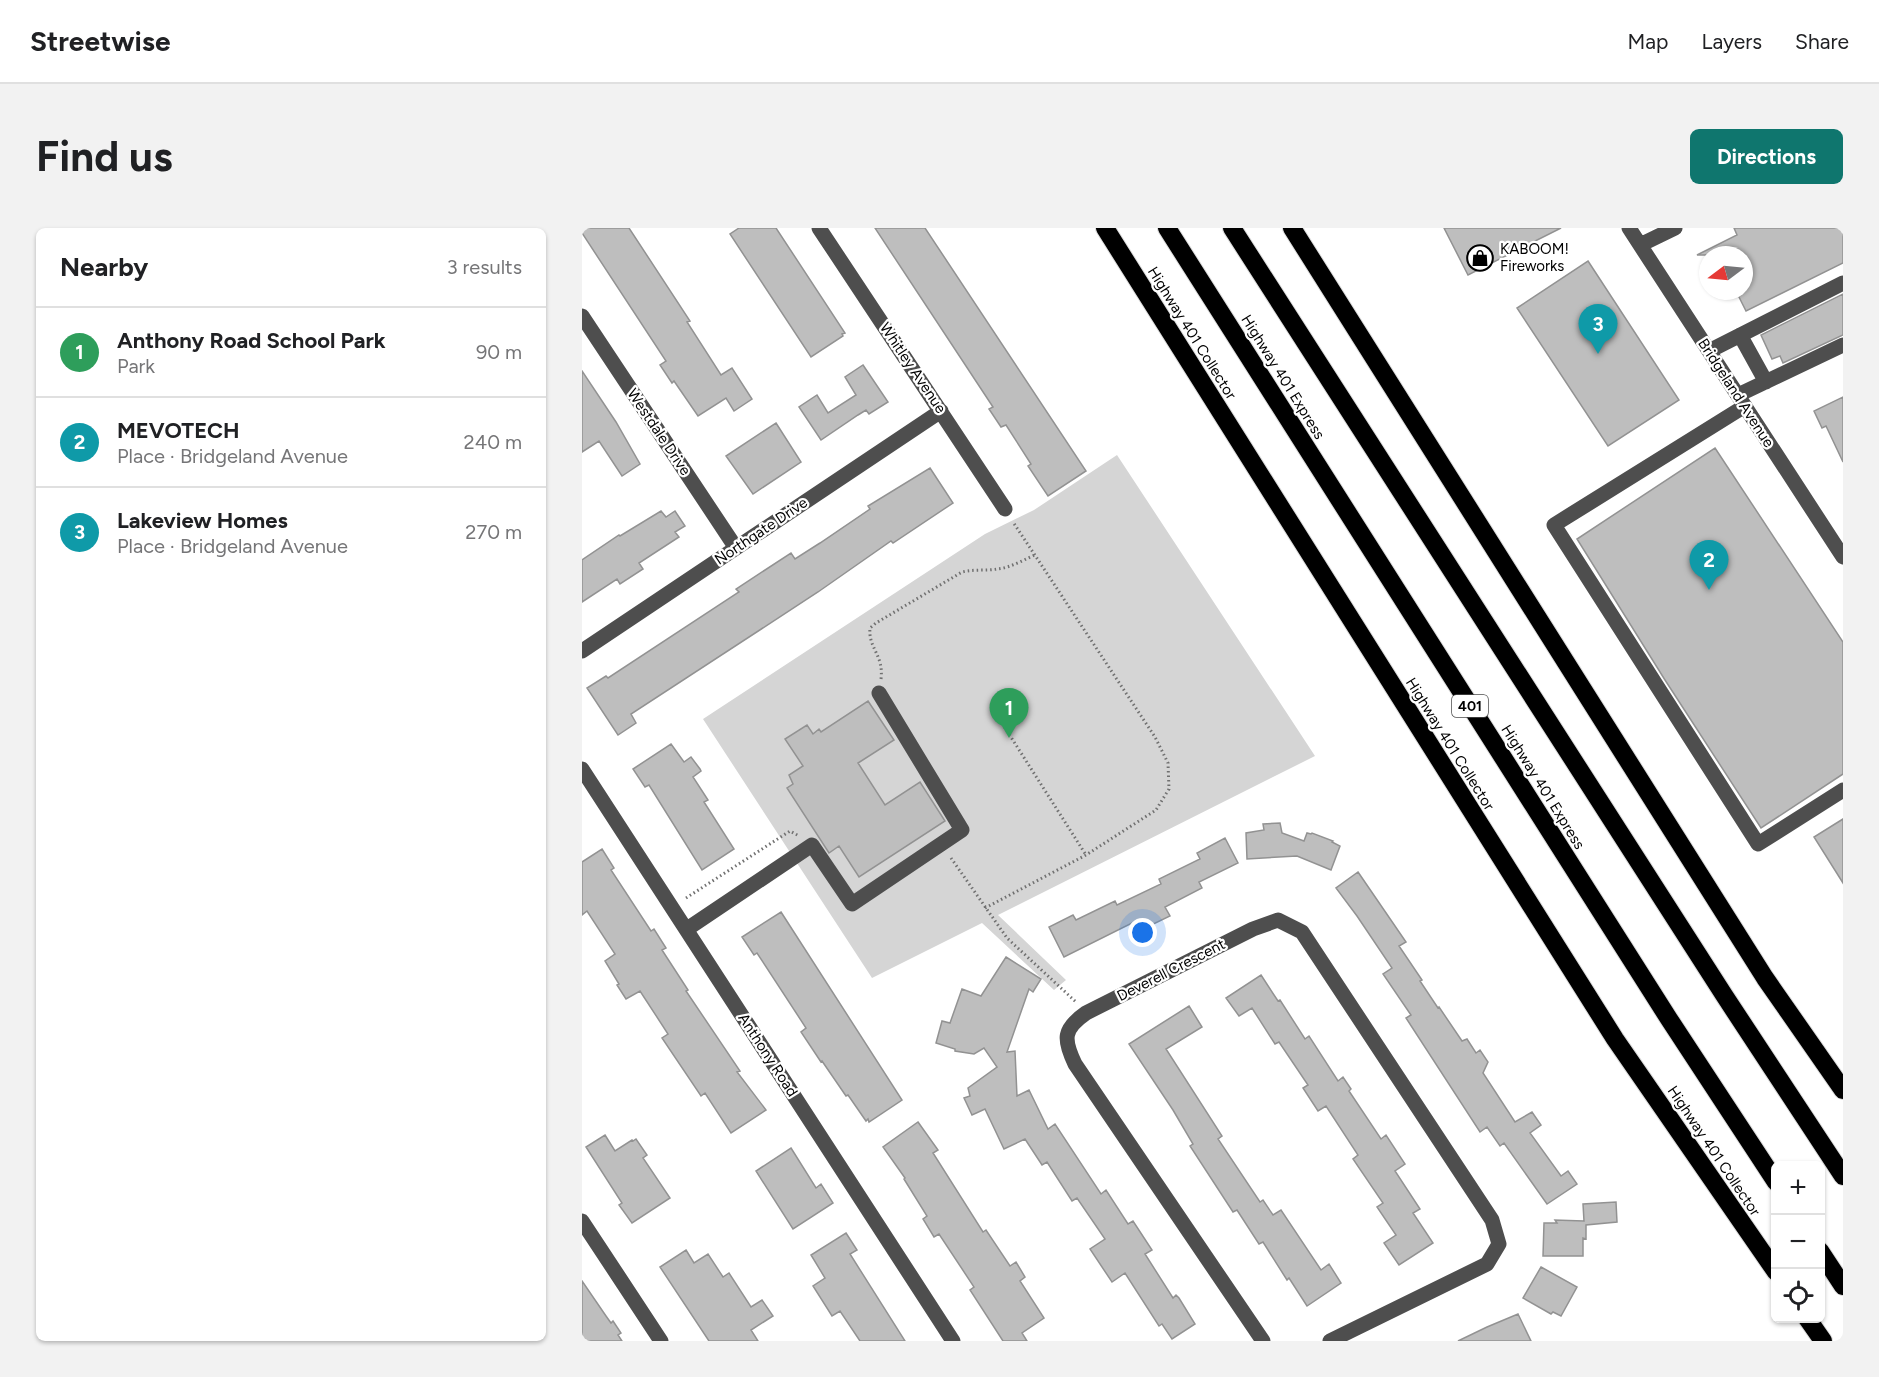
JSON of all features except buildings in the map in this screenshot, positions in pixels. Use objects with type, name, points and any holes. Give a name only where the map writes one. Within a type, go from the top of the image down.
[{"type":"highway","name":"Highway 401 Collector","points":[[1105,228],[1616,1039],[1774,1269]]},
{"type":"highway","name":"Highway 401 Express","points":[[1167,228],[1662,1009],[1771,1174]]},
{"type":"highway","points":[[1232,228],[1724,995],[1843,1176]]},
{"type":"highway","points":[[1293,228],[1765,978],[1843,1090]]},
{"type":"highway","points":[[1825,1257],[1843,1286]]},
{"type":"highway","points":[[1810,1323],[1823,1341]]},
{"type":"street","name":"Whitley Avenue","points":[[819,228],[1005,510]]},
{"type":"street","name":"Bridgeland Avenue","points":[[1629,228],[1843,557]]},
{"type":"street","points":[[1640,245],[1674,228]]},
{"type":"street","points":[[1709,351],[1843,283]]},
{"type":"street","name":"Westdale Drive","points":[[582,316],[736,548]]},
{"type":"street","points":[[1740,335],[1766,382]]},
{"type":"street","points":[[1843,345],[1766,382],[1554,525],[1758,844],[1843,790]]},
{"type":"street","name":"Northgate Drive","points":[[582,651],[941,411]]},
{"type":"street","points":[[687,929],[812,845],[852,904],[962,830],[879,693]]},
{"type":"street","name":"Anthony Road","points":[[582,769],[953,1341]]},
{"type":"street","name":"Deverell Crescent","points":[[1263,1341],[1075,1064],[1066,1038],[1072,1023],[1086,1013],[1253,929],[1278,920],[1302,932],[1492,1220],[1499,1244],[1487,1264],[1330,1341]]},
{"type":"street","points":[[582,1221],[661,1341]]},
{"type":"path","points":[[985,908],[1086,855],[1156,810],[1169,789],[1168,763],[1155,737],[1005,510]]},
{"type":"path","points":[[879,693],[882,673],[881,659],[872,644],[869,635],[870,628],[962,572],[974,569],[998,569],[1035,555]]},
{"type":"path","points":[[1002,723],[1086,855]]},
{"type":"path","points":[[684,899],[790,831],[812,845]]},
{"type":"path","points":[[942,844],[1007,938],[1086,1013]]},
{"type":"shaded area","points":[[1117,455],[1315,756],[998,915],[1066,980],[1054,990],[982,923],[872,978],[703,719],[985,534],[1034,510]]},
{"type":"place","name":"KABOOM! Fireworks","points":[[1480,258]]},
{"type":"place","name":"Lakeview Homes","points":[[1598,354]]},
{"type":"place","name":"MEVOTECH","points":[[1709,590]]},
{"type":"place","name":"Anthony Road School Park","points":[[1009,738]]}]
